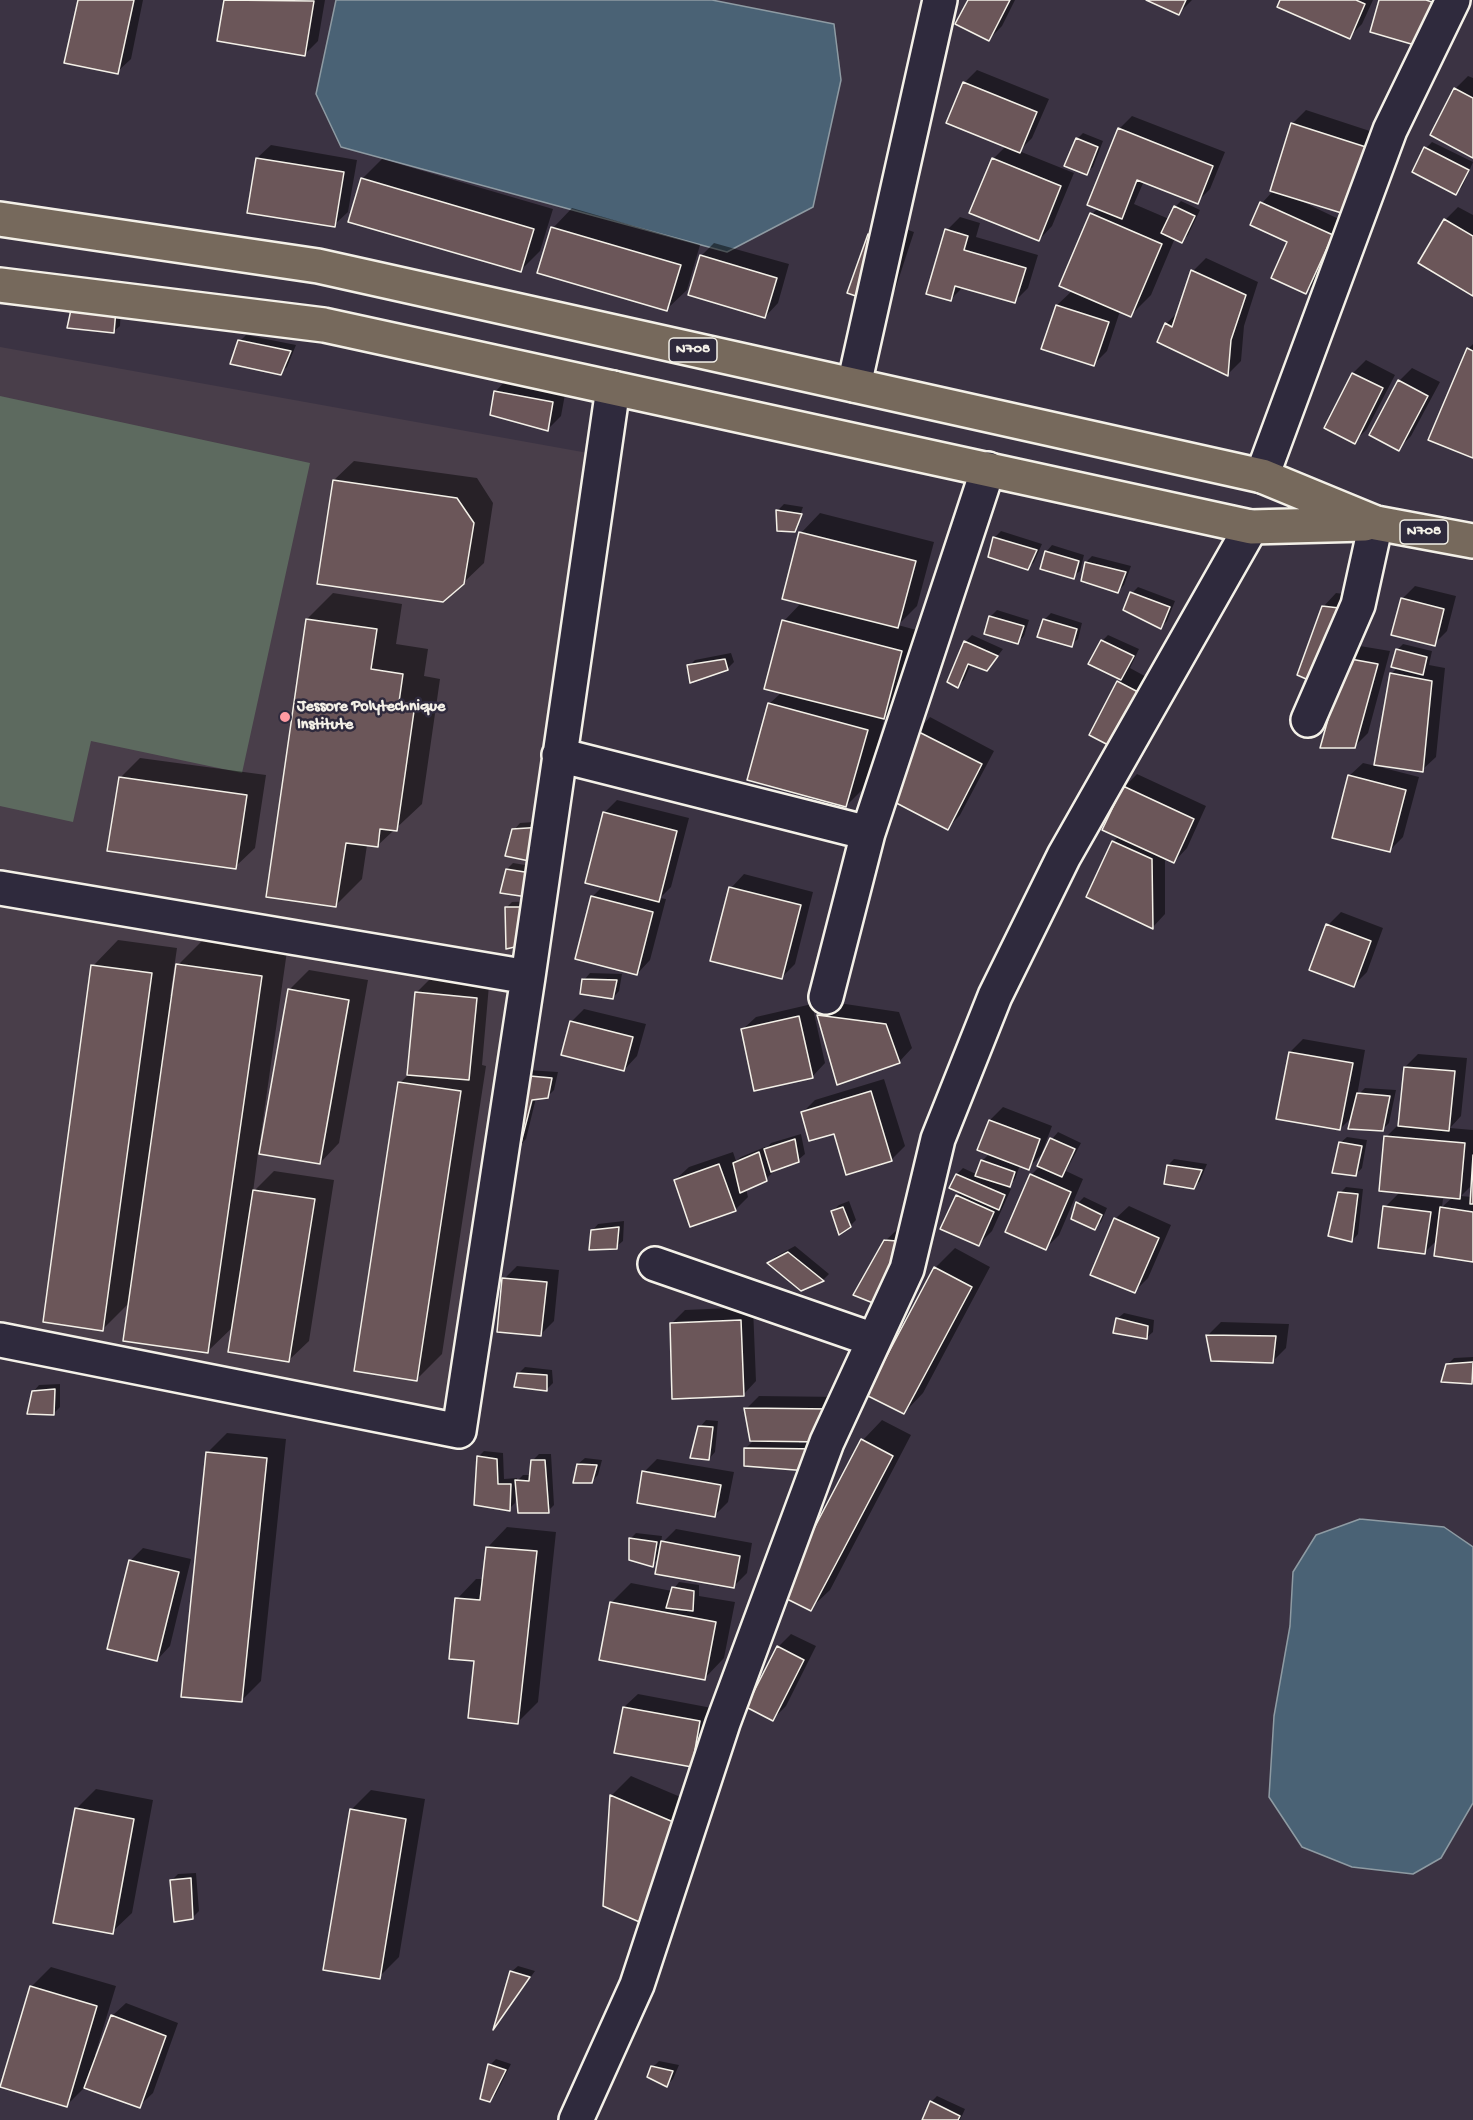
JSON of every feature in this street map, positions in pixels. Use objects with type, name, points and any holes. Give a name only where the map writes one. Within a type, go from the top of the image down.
[{"type":"highway","name":"N708","points":[[0,219],[318,266],[1262,476],[1376,523],[1473,541]]},
{"type":"highway","name":"N708","points":[[0,285],[324,325],[1251,527],[1376,523]]},
{"type":"street","points":[[854,385],[940,0]]},
{"type":"street","points":[[1262,476],[1390,130],[1453,0]]},
{"type":"street","points":[[0,1340],[459,1431],[528,977],[613,387]]},
{"type":"street","points":[[826,997],[868,833],[988,469]]},
{"type":"street","points":[[1308,720],[1358,605],[1376,523]]},
{"type":"street","points":[[576,2120],[637,1985],[723,1723],[827,1442],[907,1269],[938,1139],[995,996],[1064,856],[1251,527]]},
{"type":"street","points":[[559,755],[868,833]]},
{"type":"street","points":[[0,888],[528,977]]},
{"type":"street","points":[[655,1264],[874,1340]]},
{"type":"shaded area","name":"Jessore Polytechnique Institute","points":[[0,347],[610,457],[458,1421],[0,1323]]},
{"type":"green space","points":[[0,396],[310,463],[242,773],[91,741],[73,822],[0,806]]},
{"type":"water","points":[[336,0],[712,0],[834,24],[841,80],[813,207],[727,252],[341,147],[316,94]]},
{"type":"water","points":[[1360,1519],[1444,1527],[1473,1547],[1473,1803],[1441,1858],[1413,1874],[1352,1867],[1302,1847],[1269,1797],[1274,1716],[1290,1626],[1293,1572],[1316,1535]]},
{"type":"building","points":[[78,0],[134,0],[118,74],[64,63]]},
{"type":"building","points":[[224,0],[314,1],[305,56],[217,41]]},
{"type":"building","points":[[968,0],[1010,0],[989,41],[955,24]]},
{"type":"building","points":[[1146,0],[1186,0],[1179,15]]},
{"type":"building","points":[[1280,0],[1356,0],[1365,4],[1350,39],[1277,7]]},
{"type":"building","points":[[1379,0],[1432,2],[1418,46],[1370,32]]},
{"type":"building","points":[[963,82],[1037,112],[1020,153],[946,123]]},
{"type":"building","points":[[1454,88],[1473,98],[1473,158],[1430,135]]},
{"type":"building","points":[[1291,123],[1369,148],[1348,215],[1270,191]]},
{"type":"building","points":[[1118,128],[1213,166],[1198,204],[1137,180],[1122,219],[1087,205]]},
{"type":"building","points":[[1076,138],[1098,147],[1087,175],[1064,166]]},
{"type":"building","points":[[1424,147],[1469,170],[1456,195],[1412,172]]},
{"type":"building","points":[[256,158],[344,172],[335,227],[247,213]]},
{"type":"building","points":[[992,158],[1061,186],[1039,241],[969,213]]},
{"type":"building","points":[[361,178],[534,229],[521,272],[348,222]]},
{"type":"building","points":[[1260,202],[1333,235],[1306,294],[1271,278],[1287,242],[1250,225]]},
{"type":"building","points":[[1174,206],[1195,216],[1182,243],[1161,233]]},
{"type":"building","points":[[1090,213],[1162,244],[1131,317],[1059,286]]},
{"type":"building","points":[[1444,219],[1473,236],[1473,296],[1418,263]]},
{"type":"building","points":[[551,227],[681,265],[667,311],[537,273]]},
{"type":"building","points":[[945,229],[968,236],[964,250],[1026,268],[1015,303],[955,286],[951,301],[926,294]]},
{"type":"building","points":[[868,234],[902,245],[882,305],[847,293]]},
{"type":"building","points":[[700,255],[777,278],[765,318],[688,295]]},
{"type":"building","points":[[1191,270],[1246,295],[1231,340],[1228,376],[1157,342],[1165,323],[1172,327]]},
{"type":"building","points":[[72,305],[116,310],[114,333],[67,328]]},
{"type":"building","points":[[1056,305],[1109,322],[1094,366],[1041,349]]},
{"type":"building","points":[[238,340],[291,351],[281,375],[230,364]]},
{"type":"building","points":[[1467,348],[1473,351],[1473,458],[1428,440]]},
{"type":"building","points":[[1352,373],[1383,388],[1355,444],[1324,428]]},
{"type":"building","points":[[1398,380],[1428,396],[1399,451],[1369,435]]},
{"type":"building","points":[[494,391],[553,402],[548,431],[490,415]]},
{"type":"building","points":[[333,480],[457,498],[474,523],[464,584],[443,602],[317,584]]},
{"type":"building","points":[[776,510],[802,514],[795,532],[777,531]]},
{"type":"building","points":[[799,532],[916,561],[898,628],[782,599]]},
{"type":"building","points":[[993,537],[1037,550],[1028,570],[988,557]]},
{"type":"building","points":[[1045,551],[1079,561],[1074,579],[1040,569]]},
{"type":"building","points":[[1085,562],[1126,572],[1118,593],[1081,581]]},
{"type":"building","points":[[1130,592],[1170,607],[1161,629],[1123,610]]},
{"type":"building","points":[[1401,598],[1444,609],[1435,646],[1391,635]]},
{"type":"building","points":[[1322,606],[1348,609],[1320,685],[1297,675]]},
{"type":"building","points":[[989,616],[1024,626],[1018,644],[984,634]]},
{"type":"building","points":[[306,619],[377,629],[371,669],[403,674],[399,702],[415,704],[397,831],[380,829],[378,847],[346,843],[336,907],[266,897]]},
{"type":"building","points":[[1043,619],[1077,629],[1072,647],[1037,637]]},
{"type":"building","points":[[782,620],[902,651],[884,719],[764,689]]},
{"type":"building","points":[[1101,640],[1134,656],[1121,680],[1088,664]]},
{"type":"building","points":[[964,641],[998,656],[987,671],[968,664],[958,688],[947,682]]},
{"type":"building","points":[[1396,649],[1427,657],[1423,675],[1391,667]]},
{"type":"building","points":[[1345,658],[1378,664],[1355,748],[1320,748]]},
{"type":"building","points":[[725,659],[728,670],[690,683],[687,665]]},
{"type":"building","points":[[1390,673],[1432,681],[1423,772],[1374,765]]},
{"type":"building","points":[[1117,681],[1140,693],[1112,747],[1089,735]]},
{"type":"building","points":[[768,703],[868,730],[846,807],[747,780]]},
{"type":"building","points":[[915,730],[982,764],[948,830],[881,795]]},
{"type":"building","points":[[1348,775],[1406,790],[1390,852],[1332,838]]},
{"type":"building","points":[[119,777],[247,795],[236,869],[107,851]]},
{"type":"building","points":[[1123,786],[1194,819],[1174,863],[1102,830]]},
{"type":"building","points":[[603,812],[677,831],[659,902],[585,883]]},
{"type":"building","points":[[543,827],[539,863],[505,856],[512,829]]},
{"type":"building","points":[[1112,841],[1152,859],[1153,929],[1086,897]]},
{"type":"building","points":[[506,869],[537,874],[534,898],[500,893]]},
{"type":"building","points":[[729,887],[801,905],[782,979],[710,961]]},
{"type":"building","points":[[591,896],[653,912],[637,975],[575,959]]},
{"type":"building","points":[[505,907],[529,907],[528,944],[506,949]]},
{"type":"building","points":[[1326,924],[1371,941],[1354,987],[1309,970]]},
{"type":"building","points":[[176,964],[262,976],[208,1353],[123,1341]]},
{"type":"building","points":[[91,965],[152,973],[103,1331],[43,1322]]},
{"type":"building","points":[[582,979],[617,980],[613,999],[580,994]]},
{"type":"building","points":[[288,989],[349,1000],[320,1164],[259,1154]]},
{"type":"building","points":[[415,992],[477,998],[469,1080],[407,1075]]},
{"type":"building","points":[[817,1015],[886,1024],[900,1063],[837,1085]]},
{"type":"building","points":[[799,1016],[813,1078],[754,1091],[741,1029]]},
{"type":"building","points":[[570,1021],[633,1037],[624,1071],[561,1055]]},
{"type":"building","points":[[1289,1052],[1353,1063],[1340,1130],[1276,1119]]},
{"type":"building","points":[[1404,1067],[1455,1071],[1449,1131],[1398,1126]]},
{"type":"building","points":[[519,1075],[552,1078],[548,1098],[532,1100],[520,1147],[506,1146]]},
{"type":"building","points":[[398,1082],[461,1091],[417,1381],[354,1371]]},
{"type":"building","points":[[871,1091],[892,1161],[846,1175],[834,1134],[809,1141],[801,1112]]},
{"type":"building","points":[[1357,1093],[1390,1096],[1383,1131],[1348,1129]]},
{"type":"building","points":[[989,1120],[1040,1139],[1029,1170],[977,1150]]},
{"type":"building","points":[[1384,1136],[1465,1143],[1460,1199],[1379,1191]]},
{"type":"building","points":[[1050,1138],[1075,1149],[1062,1177],[1037,1166]]},
{"type":"building","points":[[795,1139],[799,1162],[771,1172],[764,1149]]},
{"type":"building","points":[[1339,1142],[1362,1146],[1356,1176],[1332,1173]]},
{"type":"building","points":[[759,1152],[767,1181],[740,1193],[733,1163]]},
{"type":"building","points":[[1473,1155],[1473,1204],[1470,1204]]},
{"type":"building","points":[[981,1160],[1015,1172],[1010,1187],[975,1176]]},
{"type":"building","points":[[719,1164],[736,1211],[690,1227],[674,1180]]},
{"type":"building","points":[[1167,1165],[1202,1170],[1194,1189],[1164,1184]]},
{"type":"building","points":[[956,1174],[1005,1195],[999,1210],[949,1188]]},
{"type":"building","points":[[1030,1174],[1071,1192],[1046,1250],[1005,1232]]},
{"type":"building","points":[[253,1190],[315,1199],[289,1362],[228,1352]]},
{"type":"building","points":[[1338,1192],[1358,1194],[1352,1242],[1328,1236]]},
{"type":"building","points":[[956,1195],[994,1212],[979,1246],[940,1229]]},
{"type":"building","points":[[1076,1202],[1102,1215],[1095,1230],[1071,1219]]},
{"type":"building","points":[[1383,1206],[1431,1212],[1425,1254],[1378,1248]]},
{"type":"building","points":[[843,1207],[851,1227],[839,1235],[831,1211]]},
{"type":"building","points":[[1440,1207],[1473,1212],[1473,1262],[1434,1256]]},
{"type":"building","points":[[1114,1218],[1159,1238],[1135,1293],[1090,1275]]},
{"type":"building","points":[[619,1227],[617,1249],[589,1250],[591,1230]]},
{"type":"building","points":[[884,1240],[910,1242],[878,1305],[853,1295]]},
{"type":"building","points":[[788,1252],[824,1281],[801,1291],[767,1263]]},
{"type":"building","points":[[934,1267],[972,1287],[904,1414],[866,1395]]},
{"type":"building","points":[[502,1278],[547,1282],[541,1336],[497,1332]]},
{"type":"building","points":[[1116,1318],[1148,1326],[1147,1339],[1113,1333]]},
{"type":"building","points":[[741,1320],[744,1396],[672,1399],[670,1323]]},
{"type":"building","points":[[1206,1335],[1276,1336],[1273,1363],[1211,1361]]},
{"type":"building","points":[[1473,1362],[1472,1384],[1441,1382],[1446,1364]]},
{"type":"building","points":[[517,1373],[547,1375],[547,1391],[514,1387]]},
{"type":"building","points":[[55,1389],[54,1415],[27,1414],[32,1391]]},
{"type":"building","points":[[744,1408],[832,1409],[827,1442],[750,1441]]},
{"type":"building","points":[[698,1426],[713,1427],[709,1460],[690,1458]]},
{"type":"building","points":[[861,1439],[893,1456],[811,1611],[779,1595]]},
{"type":"building","points":[[744,1448],[819,1449],[808,1471],[744,1466]]},
{"type":"building","points":[[206,1452],[267,1458],[242,1702],[181,1697]]},
{"type":"building","points":[[477,1456],[497,1459],[498,1484],[511,1484],[510,1511],[474,1505]]},
{"type":"building","points":[[531,1460],[545,1460],[549,1513],[518,1513],[515,1480],[529,1481]]},
{"type":"building","points":[[577,1464],[597,1465],[592,1483],[573,1483]]},
{"type":"building","points":[[642,1471],[721,1485],[715,1517],[637,1503]]},
{"type":"building","points":[[629,1538],[657,1542],[653,1567],[629,1560]]},
{"type":"building","points":[[661,1541],[740,1556],[734,1588],[655,1574]]},
{"type":"building","points":[[486,1547],[537,1551],[518,1724],[468,1718],[474,1661],[449,1659],[455,1598],[480,1600]]},
{"type":"building","points":[[129,1560],[179,1572],[157,1661],[107,1649]]},
{"type":"building","points":[[672,1587],[694,1591],[693,1611],[666,1608]]},
{"type":"building","points":[[610,1602],[716,1622],[705,1680],[599,1660]]},
{"type":"building","points":[[777,1646],[804,1660],[773,1721],[746,1707]]},
{"type":"building","points":[[623,1707],[700,1721],[692,1767],[614,1753]]},
{"type":"building","points":[[610,1795],[678,1824],[644,1924],[603,1906]]},
{"type":"building","points":[[75,1808],[134,1819],[113,1934],[53,1923]]},
{"type":"building","points":[[350,1809],[406,1819],[380,1979],[323,1970]]},
{"type":"building","points":[[191,1878],[193,1919],[174,1922],[170,1880]]},
{"type":"building","points":[[510,1971],[530,1977],[493,2030]]},
{"type":"building","points":[[30,1986],[97,2006],[67,2107],[0,2087]]},
{"type":"building","points":[[111,2015],[166,2036],[140,2108],[84,2088]]},
{"type":"building","points":[[488,2064],[506,2070],[490,2102],[480,2099]]},
{"type":"building","points":[[651,2066],[673,2071],[667,2087],[647,2077]]},
{"type":"building","points":[[930,2101],[960,2116],[958,2120],[922,2120]]},
{"type":"place","name":"Jessore Polytechnique Institute","points":[[285,717]]}]
